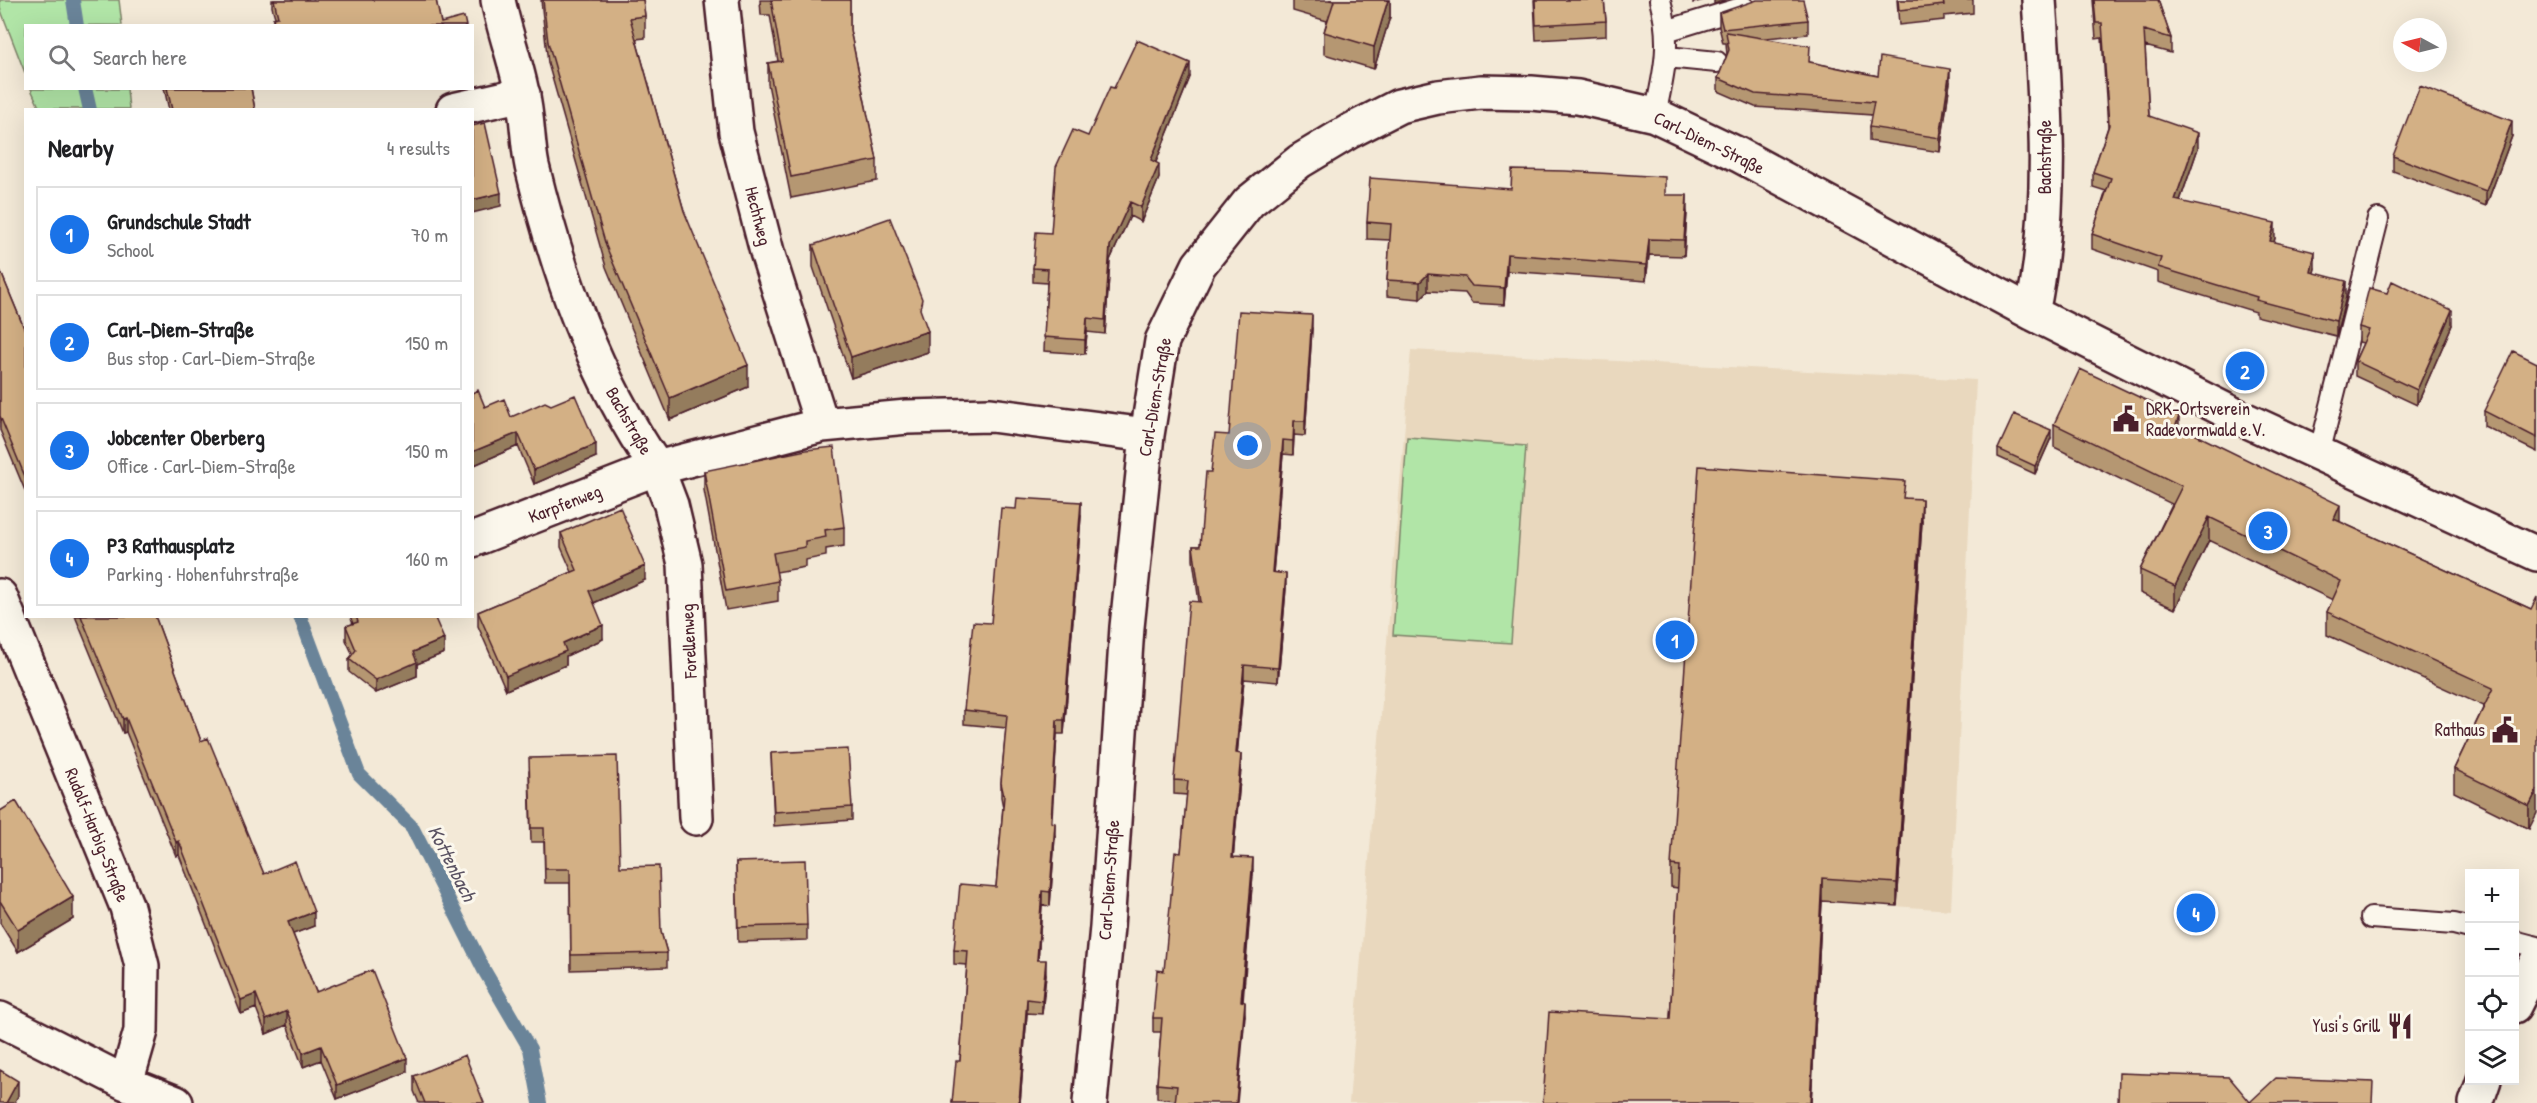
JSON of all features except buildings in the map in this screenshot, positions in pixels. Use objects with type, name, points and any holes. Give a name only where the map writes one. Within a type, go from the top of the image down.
[{"type":"street","name":"Bachstraße","points":[[498,0],[523,94],[532,163],[560,267],[587,344],[637,440],[657,468],[822,425],[907,417],[991,415],[1147,435]]},
{"type":"street","name":"Hechtweg","points":[[722,0],[736,132],[767,252],[822,425]]},
{"type":"street","name":"Bachstraße","points":[[2031,313],[2040,274],[2045,214],[2045,80],[2039,0]]},
{"type":"street","name":"Carl-Diem-Straße","points":[[1090,1103],[1107,927],[1127,627],[1147,435],[1162,340],[1199,265],[1249,202],[1300,161],[1350,131],[1399,106],[1438,96],[1481,92],[1578,97],[1654,115],[1739,156],[2031,313],[2237,416],[2537,554]]},
{"type":"street","points":[[462,108],[523,94]]},
{"type":"street","name":"Karpfenweg","points":[[474,539],[657,468]]},
{"type":"street","name":"Forellenweg","points":[[657,468],[671,505],[685,564],[696,818]]},
{"type":"street","name":"Rudolf-Harbig-Straße","points":[[0,596],[127,907],[142,966],[141,1031],[126,1083]]},
{"type":"street","points":[[2519,996],[2537,961]]},
{"type":"street","points":[[0,1019],[126,1083],[176,1103]]},
{"type":"street","points":[[2476,1103],[2482,1085]]},
{"type":"lane","points":[[1654,115],[1667,57],[1666,30],[1660,0]]},
{"type":"lane","points":[[1666,30],[1749,5]]},
{"type":"lane","points":[[1667,57],[1717,62]]},
{"type":"lane","points":[[2319,453],[2378,219]]},
{"type":"lane","points":[[2371,918],[2454,924],[2465,927]]},
{"type":"lane","points":[[2519,942],[2537,947]]},
{"type":"shaded area","points":[[1411,350],[1976,380],[1951,910],[1822,901],[1811,1103],[1349,1103]]},
{"type":"green space","points":[[0,0],[119,0],[122,24],[24,24],[24,70],[0,8]]},
{"type":"green space","points":[[31,90],[127,90],[129,108],[40,108]]},
{"type":"green space","points":[[1407,437],[1526,446],[1511,643],[1393,635]]},
{"type":"waterway","name":"Kottenbach","points":[[73,0],[77,24]]},
{"type":"waterway","name":"Kottenbach","points":[[85,90],[90,108]]},
{"type":"waterway","name":"Kottenbach","points":[[301,618],[359,774],[412,827],[484,970],[530,1049],[540,1103]]},
{"type":"place","name":"Carl-Diem-Straße","points":[[2245,371]]},
{"type":"place","name":"DRK-Ortsverein Radevormwald e.V.","points":[[2126,419]]},
{"type":"place","name":"Jobcenter Oberberg","points":[[2268,531]]},
{"type":"place","name":"Grundschule Stadt","points":[[1675,640]]},
{"type":"place","name":"Rathaus","points":[[2505,730]]},
{"type":"place","name":"P3 Rathausplatz","points":[[2196,913]]},
{"type":"place","name":"Yusi's Grill","points":[[2400,1026]]}]
